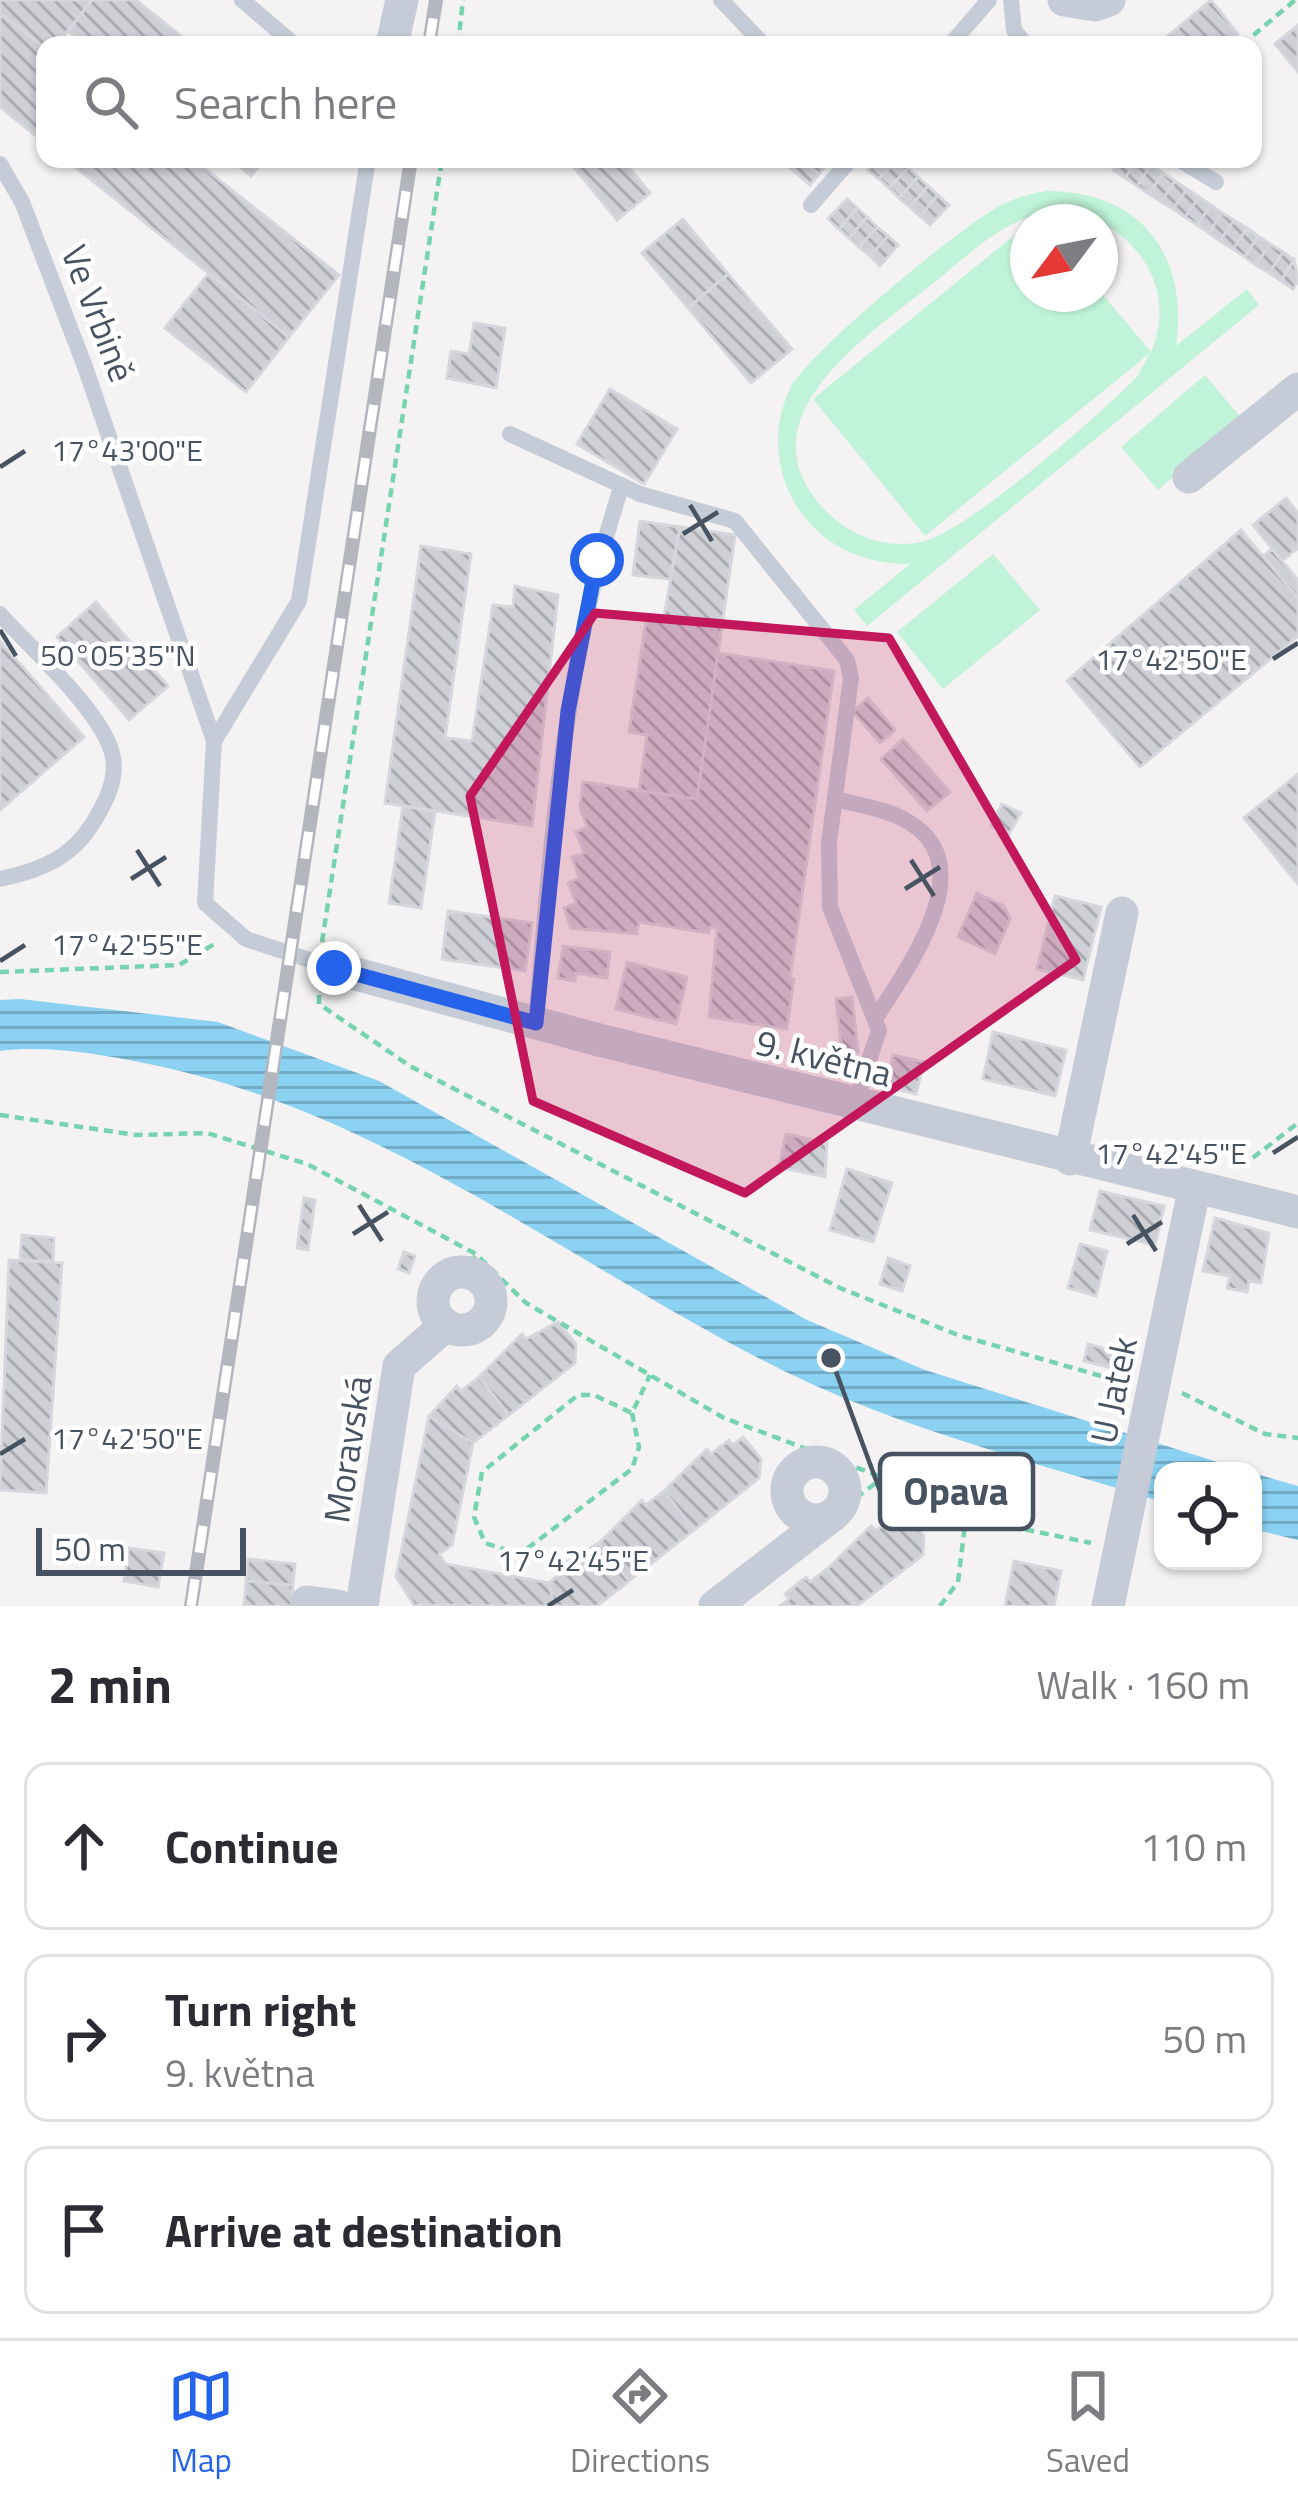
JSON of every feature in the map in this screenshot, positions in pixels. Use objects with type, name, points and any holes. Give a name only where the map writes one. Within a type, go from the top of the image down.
[{"type":"street","points":[[394,36],[402,0]]},
{"type":"street","points":[[1064,0],[1095,5],[1109,0]]},
{"type":"street","points":[[1189,478],[1298,389]]},
{"type":"street","points":[[1070,1159],[1122,913]]},
{"type":"street","name":"9. května","points":[[327,965],[855,1105],[1298,1212]]},
{"type":"street","name":"U Jatek","points":[[1108,1606],[1153,1386],[1201,1192]]},
{"type":"street","name":"Moravská","points":[[362,1606],[399,1366],[446,1325],[434,1310],[435,1290],[448,1275],[472,1263]]},
{"type":"street","points":[[716,1606],[834,1514]]},
{"type":"street","points":[[307,1606],[338,1606]]},
{"type":"lane","points":[[242,0],[284,36]]},
{"type":"lane","points":[[721,0],[755,36]]},
{"type":"lane","points":[[958,36],[989,0]]},
{"type":"lane","points":[[1011,0],[1019,36]]},
{"type":"lane","name":"Ve Vrbině","points":[[0,164],[22,202],[84,364],[214,741],[205,903],[236,931]]},
{"type":"lane","points":[[214,741],[299,601],[367,168]]},
{"type":"lane","points":[[811,205],[843,168]]},
{"type":"lane","points":[[1193,168],[1216,182]]},
{"type":"lane","points":[[510,434],[622,485],[735,521],[838,645],[850,678],[830,908],[879,1030],[855,1105]]},
{"type":"lane","points":[[536,1023],[568,711],[597,560],[622,485]]},
{"type":"lane","points":[[0,614],[93,718],[112,754],[110,794],[87,833],[44,870],[0,879]]},
{"type":"lane","points":[[836,799],[905,819],[926,839],[939,865],[940,898],[877,1016]]},
{"type":"lane","points":[[236,931],[327,965]]},
{"type":"path","points":[[459,36],[464,0]]},
{"type":"path","points":[[1252,36],[1294,0]]},
{"type":"path","points":[[441,168],[319,1004],[410,1066],[839,1288],[958,1334],[1153,1386],[1265,1434],[1298,1438]]},
{"type":"path","points":[[0,972],[179,965],[236,931]]},
{"type":"path","points":[[0,1115],[136,1135],[207,1132],[307,1164],[472,1263],[526,1303],[724,1418],[1018,1528],[1122,1544]]},
{"type":"path","points":[[1201,1192],[1298,1123]]},
{"type":"path","points":[[632,1413],[594,1395],[578,1395],[482,1472],[474,1517],[485,1543],[520,1555],[632,1469],[639,1448],[632,1413],[650,1375]]},
{"type":"path","points":[[834,1514],[885,1476]]},
{"type":"path","points":[[940,1606],[958,1582],[967,1508]]},
{"type":"highlighted area","points":[[595,613],[889,638],[1076,960],[745,1193],[533,1101],[470,796]]},
{"type":"green space","points":[[1047,191],[1080,194],[1111,204],[1010,204],[1010,226],[848,353],[822,382],[803,413],[796,445],[803,479],[829,514],[860,535],[908,544],[942,534],[1000,495],[1094,417],[1137,377],[1150,353],[925,536],[813,399],[1010,239],[1010,312],[1118,312],[1151,352],[1159,305],[1154,283],[1145,262],[1118,234],[1118,208],[1152,235],[1166,257],[1175,284],[1176,346],[1247,289],[1259,305],[867,626],[854,610],[910,564],[878,561],[848,551],[810,524],[792,497],[781,467],[778,436],[784,404],[802,371],[855,320],[923,261],[984,216],[1019,198]]},
{"type":"green space","points":[[1205,375],[1242,419],[1158,490],[1121,447]]},
{"type":"green space","points":[[993,554],[1040,610],[943,689],[897,632]]},
{"type":"water","points":[[0,1000],[218,1022],[379,1081],[807,1320],[925,1370],[1217,1462],[1154,1462],[1154,1499],[877,1411],[786,1372],[474,1195],[315,1116],[231,1085],[144,1063],[54,1050],[0,1051]]},
{"type":"water","points":[[1262,1476],[1298,1486],[1298,1540],[1262,1531]]},
{"type":"building","points":[[0,0],[92,0],[64,36],[36,36],[36,41],[0,13]]},
{"type":"building","points":[[92,0],[136,0],[181,36],[74,36],[68,31]]},
{"type":"building","points":[[1211,0],[1238,34],[1236,36],[1168,36]]},
{"type":"building","points":[[0,13],[36,41],[36,136],[0,107]]},
{"type":"building","points":[[1298,25],[1298,72],[1275,44]]},
{"type":"building","points":[[76,168],[204,168],[339,275],[289,337]]},
{"type":"building","points":[[574,168],[629,168],[650,193],[617,220]]},
{"type":"building","points":[[790,168],[810,168],[819,174],[810,185]]},
{"type":"building","points":[[870,168],[889,168],[879,179]]},
{"type":"building","points":[[889,168],[908,168],[889,188],[879,179]]},
{"type":"building","points":[[908,168],[918,177],[899,198],[889,188]]},
{"type":"building","points":[[1114,168],[1132,168],[1125,178]]},
{"type":"building","points":[[1132,168],[1149,168],[1137,186],[1125,178]]},
{"type":"building","points":[[1149,168],[1163,173],[1149,194],[1137,186]]},
{"type":"building","points":[[1163,173],[1175,181],[1161,202],[1149,194]]},
{"type":"building","points":[[918,177],[928,186],[910,207],[899,198]]},
{"type":"building","points":[[1175,181],[1187,189],[1173,209],[1161,202]]},
{"type":"building","points":[[928,186],[938,195],[920,216],[910,207]]},
{"type":"building","points":[[1187,189],[1199,197],[1185,217],[1173,209]]},
{"type":"building","points":[[938,195],[949,205],[930,225],[920,216]]},
{"type":"building","points":[[1199,197],[1211,205],[1197,225],[1185,217]]},
{"type":"building","points":[[847,199],[857,208],[839,229],[828,219]]},
{"type":"building","points":[[1211,205],[1222,213],[1209,233],[1197,225]]},
{"type":"building","points":[[857,208],[867,217],[849,238],[839,229]]},
{"type":"building","points":[[1222,213],[1234,220],[1220,241],[1209,233]]},
{"type":"building","points":[[867,217],[877,227],[859,247],[849,238]]},
{"type":"building","points":[[683,219],[728,274],[688,308],[642,253]]},
{"type":"building","points":[[1234,220],[1247,228],[1233,249],[1220,241]]},
{"type":"building","points":[[877,227],[888,236],[870,256],[859,247]]},
{"type":"building","points":[[1247,228],[1258,236],[1245,257],[1233,249]]},
{"type":"building","points":[[888,236],[898,245],[880,266],[870,256]]},
{"type":"building","points":[[1258,236],[1270,244],[1256,265],[1245,257]]},
{"type":"building","points":[[1270,244],[1283,252],[1269,273],[1256,265]]},
{"type":"building","points":[[1283,252],[1294,260],[1281,281],[1269,273]]},
{"type":"building","points":[[1294,260],[1298,281],[1293,289],[1281,281]]},
{"type":"building","points":[[209,273],[289,337],[246,392],[165,328]]},
{"type":"building","points":[[728,274],[792,349],[751,383],[688,308]]},
{"type":"building","points":[[474,323],[505,328],[496,388],[447,378],[451,351],[469,354]]},
{"type":"building","points":[[610,389],[677,429],[644,484],[577,444]]},
{"type":"building","points":[[1286,498],[1298,513],[1298,548],[1282,561],[1253,525]]},
{"type":"building","points":[[640,521],[680,527],[670,579],[633,575]]},
{"type":"building","points":[[680,527],[735,535],[697,799],[639,791],[647,735],[629,732],[647,615],[664,617]]},
{"type":"building","points":[[1241,530],[1298,598],[1298,636],[1140,767],[1067,681]]},
{"type":"building","points":[[421,546],[471,554],[445,738],[472,741],[493,605],[513,607],[515,586],[558,595],[532,826],[385,803]]},
{"type":"building","points":[[1272,549],[1298,580],[1298,598],[1263,556]]},
{"type":"building","points":[[96,602],[168,686],[129,720],[57,637]]},
{"type":"building","points":[[0,641],[84,737],[0,810]]},
{"type":"building","points":[[718,653],[834,671],[790,978],[794,979],[787,1029],[709,1017],[717,928],[710,927],[709,933],[639,922],[637,934],[571,928],[564,908],[576,903],[568,883],[579,878],[572,857],[584,853],[576,832],[587,827],[580,808],[583,782],[697,799]]},
{"type":"building","points":[[868,698],[895,730],[880,743],[853,712]]},
{"type":"building","points":[[903,739],[950,792],[927,811],[881,759]]},
{"type":"building","points":[[1298,774],[1298,884],[1244,818]]},
{"type":"building","points":[[1002,804],[1021,813],[1009,834],[991,826]]},
{"type":"building","points":[[403,806],[435,812],[421,908],[389,903]]},
{"type":"building","points":[[977,893],[1004,906],[1010,919],[995,954],[958,937]]},
{"type":"building","points":[[1055,896],[1101,907],[1083,980],[1037,969]]},
{"type":"building","points":[[448,911],[532,923],[525,971],[442,959]]},
{"type":"building","points":[[563,946],[610,952],[607,978],[576,973],[575,981],[558,978]]},
{"type":"building","points":[[627,962],[687,977],[676,1024],[616,1009]]},
{"type":"building","points":[[852,997],[858,1052],[842,1053],[836,999]]},
{"type":"building","points":[[993,1032],[1066,1050],[1055,1096],[983,1079]]},
{"type":"building","points":[[893,1055],[924,1062],[916,1094],[886,1087]]},
{"type":"building","points":[[786,1134],[827,1143],[825,1177],[779,1167]]},
{"type":"building","points":[[847,1169],[892,1183],[873,1242],[830,1230]]},
{"type":"building","points":[[1100,1191],[1164,1206],[1155,1245],[1090,1230]]},
{"type":"building","points":[[304,1198],[315,1200],[308,1250],[297,1248]]},
{"type":"building","points":[[1215,1218],[1269,1233],[1261,1283],[1249,1281],[1247,1292],[1227,1288],[1230,1276],[1203,1271]]},
{"type":"building","points":[[22,1235],[54,1238],[53,1262],[20,1260]]},
{"type":"building","points":[[1080,1244],[1107,1251],[1096,1296],[1068,1288]]},
{"type":"building","points":[[404,1252],[415,1256],[409,1273],[398,1269]]},
{"type":"building","points":[[888,1258],[910,1266],[902,1291],[880,1284]]},
{"type":"building","points":[[9,1260],[62,1263],[46,1493],[0,1490]]},
{"type":"building","points":[[558,1322],[576,1344],[575,1363],[509,1415],[479,1377],[522,1334],[526,1339]]},
{"type":"building","points":[[1088,1344],[1135,1357],[1131,1373],[1084,1361]]},
{"type":"building","points":[[479,1377],[509,1415],[473,1443],[429,1416],[457,1386],[461,1391]]},
{"type":"building","points":[[429,1416],[473,1443],[452,1545],[439,1554],[446,1564],[549,1583],[554,1606],[414,1605],[396,1577]]},
{"type":"building","points":[[743,1437],[761,1459],[759,1478],[694,1530],[664,1491],[707,1449],[711,1454],[729,1440],[733,1445]]},
{"type":"building","points":[[664,1491],[694,1530],[629,1581],[599,1543],[642,1500],[646,1505]]},
{"type":"building","points":[[907,1514],[924,1536],[923,1555],[857,1606],[827,1569],[871,1526],[875,1530]]},
{"type":"building","points":[[599,1543],[629,1581],[597,1606],[554,1606],[549,1583],[561,1573],[557,1568]]},
{"type":"building","points":[[129,1548],[164,1553],[158,1587],[124,1581]]},
{"type":"building","points":[[248,1559],[295,1564],[293,1585],[246,1581]]},
{"type":"building","points":[[1014,1561],[1061,1571],[1054,1606],[1005,1606]]},
{"type":"building","points":[[827,1569],[857,1606],[780,1606],[789,1599],[785,1594],[806,1577],[810,1582]]},
{"type":"building","points":[[246,1581],[293,1585],[292,1606],[244,1606]]},
{"type":"railway","points":[[430,36],[436,0]]},
{"type":"railway","points":[[191,1606],[410,168]]},
{"type":"place","name":"Opava","points":[[831,1358]]},
{"type":"route","points":[[334,968],[536,1023],[568,711],[597,560]]}]
